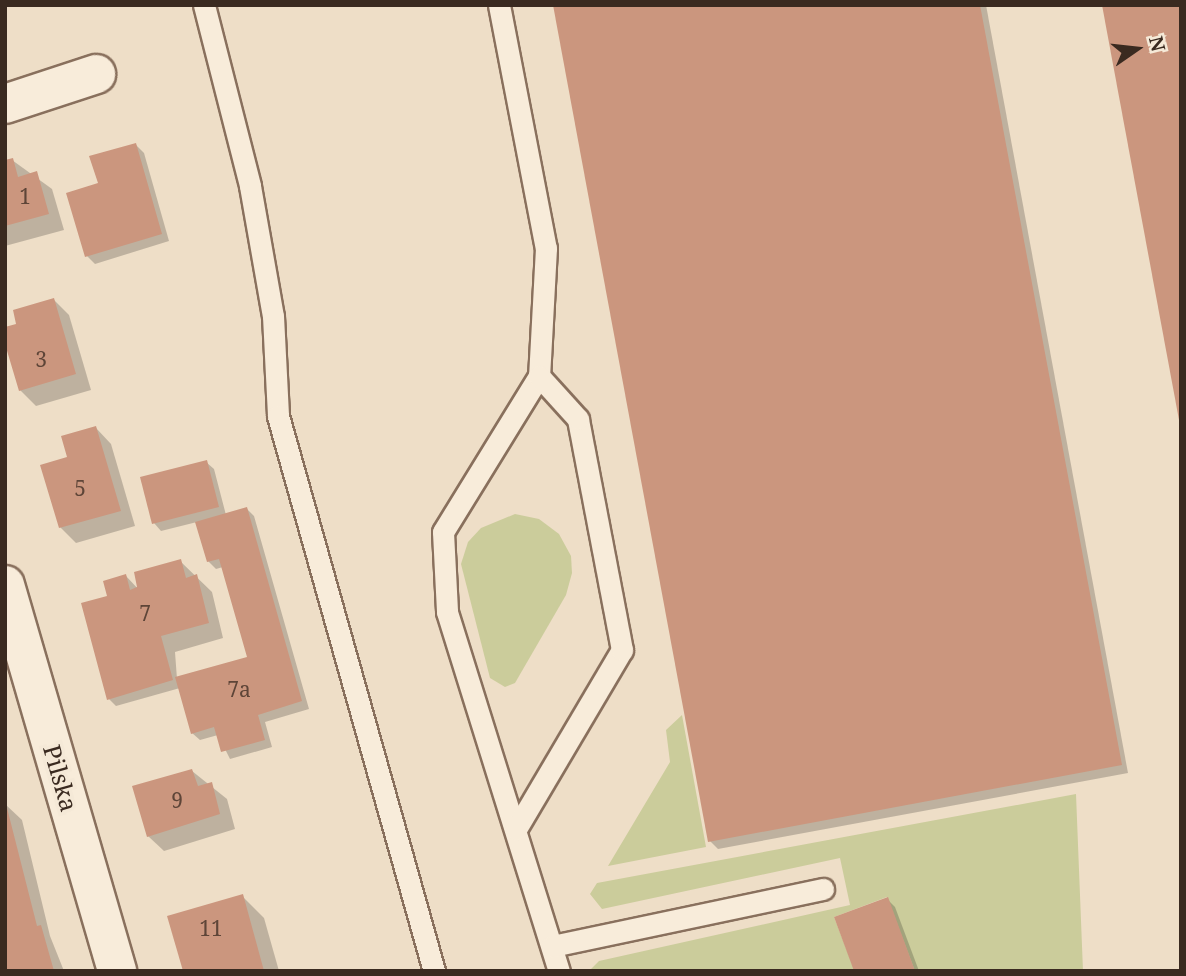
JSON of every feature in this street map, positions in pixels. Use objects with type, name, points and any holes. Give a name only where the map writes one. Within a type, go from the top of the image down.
[{"type":"street","points":[[5,104],[96,74]]},
{"type":"street","name":"Pilska","points":[[5,585],[117,971]]},
{"type":"lane","points":[[204,5],[250,186],[271,303],[278,416],[434,971]]},
{"type":"lane","points":[[499,5],[546,248],[539,376],[443,532],[447,612],[559,971]]},
{"type":"lane","points":[[516,829],[622,650],[578,419],[539,376]]},
{"type":"lane","points":[[552,946],[823,889]]},
{"type":"green space","points":[[515,514],[539,519],[559,534],[571,556],[572,573],[566,595],[515,683],[505,687],[490,678],[461,564],[468,542],[481,528]]},
{"type":"green space","points":[[682,715],[706,847],[608,866],[670,762],[666,730]]},
{"type":"green space","points":[[1076,794],[1083,971],[915,971],[887,897],[834,917],[854,969],[849,971],[589,971],[599,961],[850,905],[840,858],[602,909],[590,894],[597,883]]},
{"type":"building","points":[[553,5],[980,5],[1122,765],[708,842]]},
{"type":"building","points":[[1102,5],[1181,5],[1179,420]]},
{"type":"building","points":[[136,143],[162,234],[85,257],[66,193],[98,183],[89,156]]},
{"type":"building","points":[[13,158],[18,177],[37,171],[49,214],[5,226],[5,160]]},
{"type":"building","points":[[54,298],[76,374],[19,391],[5,344],[5,327],[16,324],[13,310]]},
{"type":"building","points":[[96,426],[121,511],[59,528],[40,465],[67,457],[61,436]]},
{"type":"building","points":[[207,460],[219,507],[152,524],[140,477]]},
{"type":"building","points":[[247,507],[302,701],[258,715],[265,740],[221,752],[214,727],[191,734],[175,677],[247,657],[219,559],[207,562],[195,522]]},
{"type":"building","points":[[181,559],[186,578],[197,574],[209,623],[161,636],[173,680],[107,700],[81,603],[107,596],[103,581],[126,574],[130,590],[137,587],[134,572]]},
{"type":"building","points":[[192,769],[198,786],[212,782],[220,814],[147,837],[132,786]]},
{"type":"building","points":[[5,800],[37,926],[41,925],[54,971],[5,971]]},
{"type":"building","points":[[243,894],[264,971],[183,971],[167,916]]},
{"type":"building","points":[[888,897],[915,971],[854,971],[834,917]]}]
